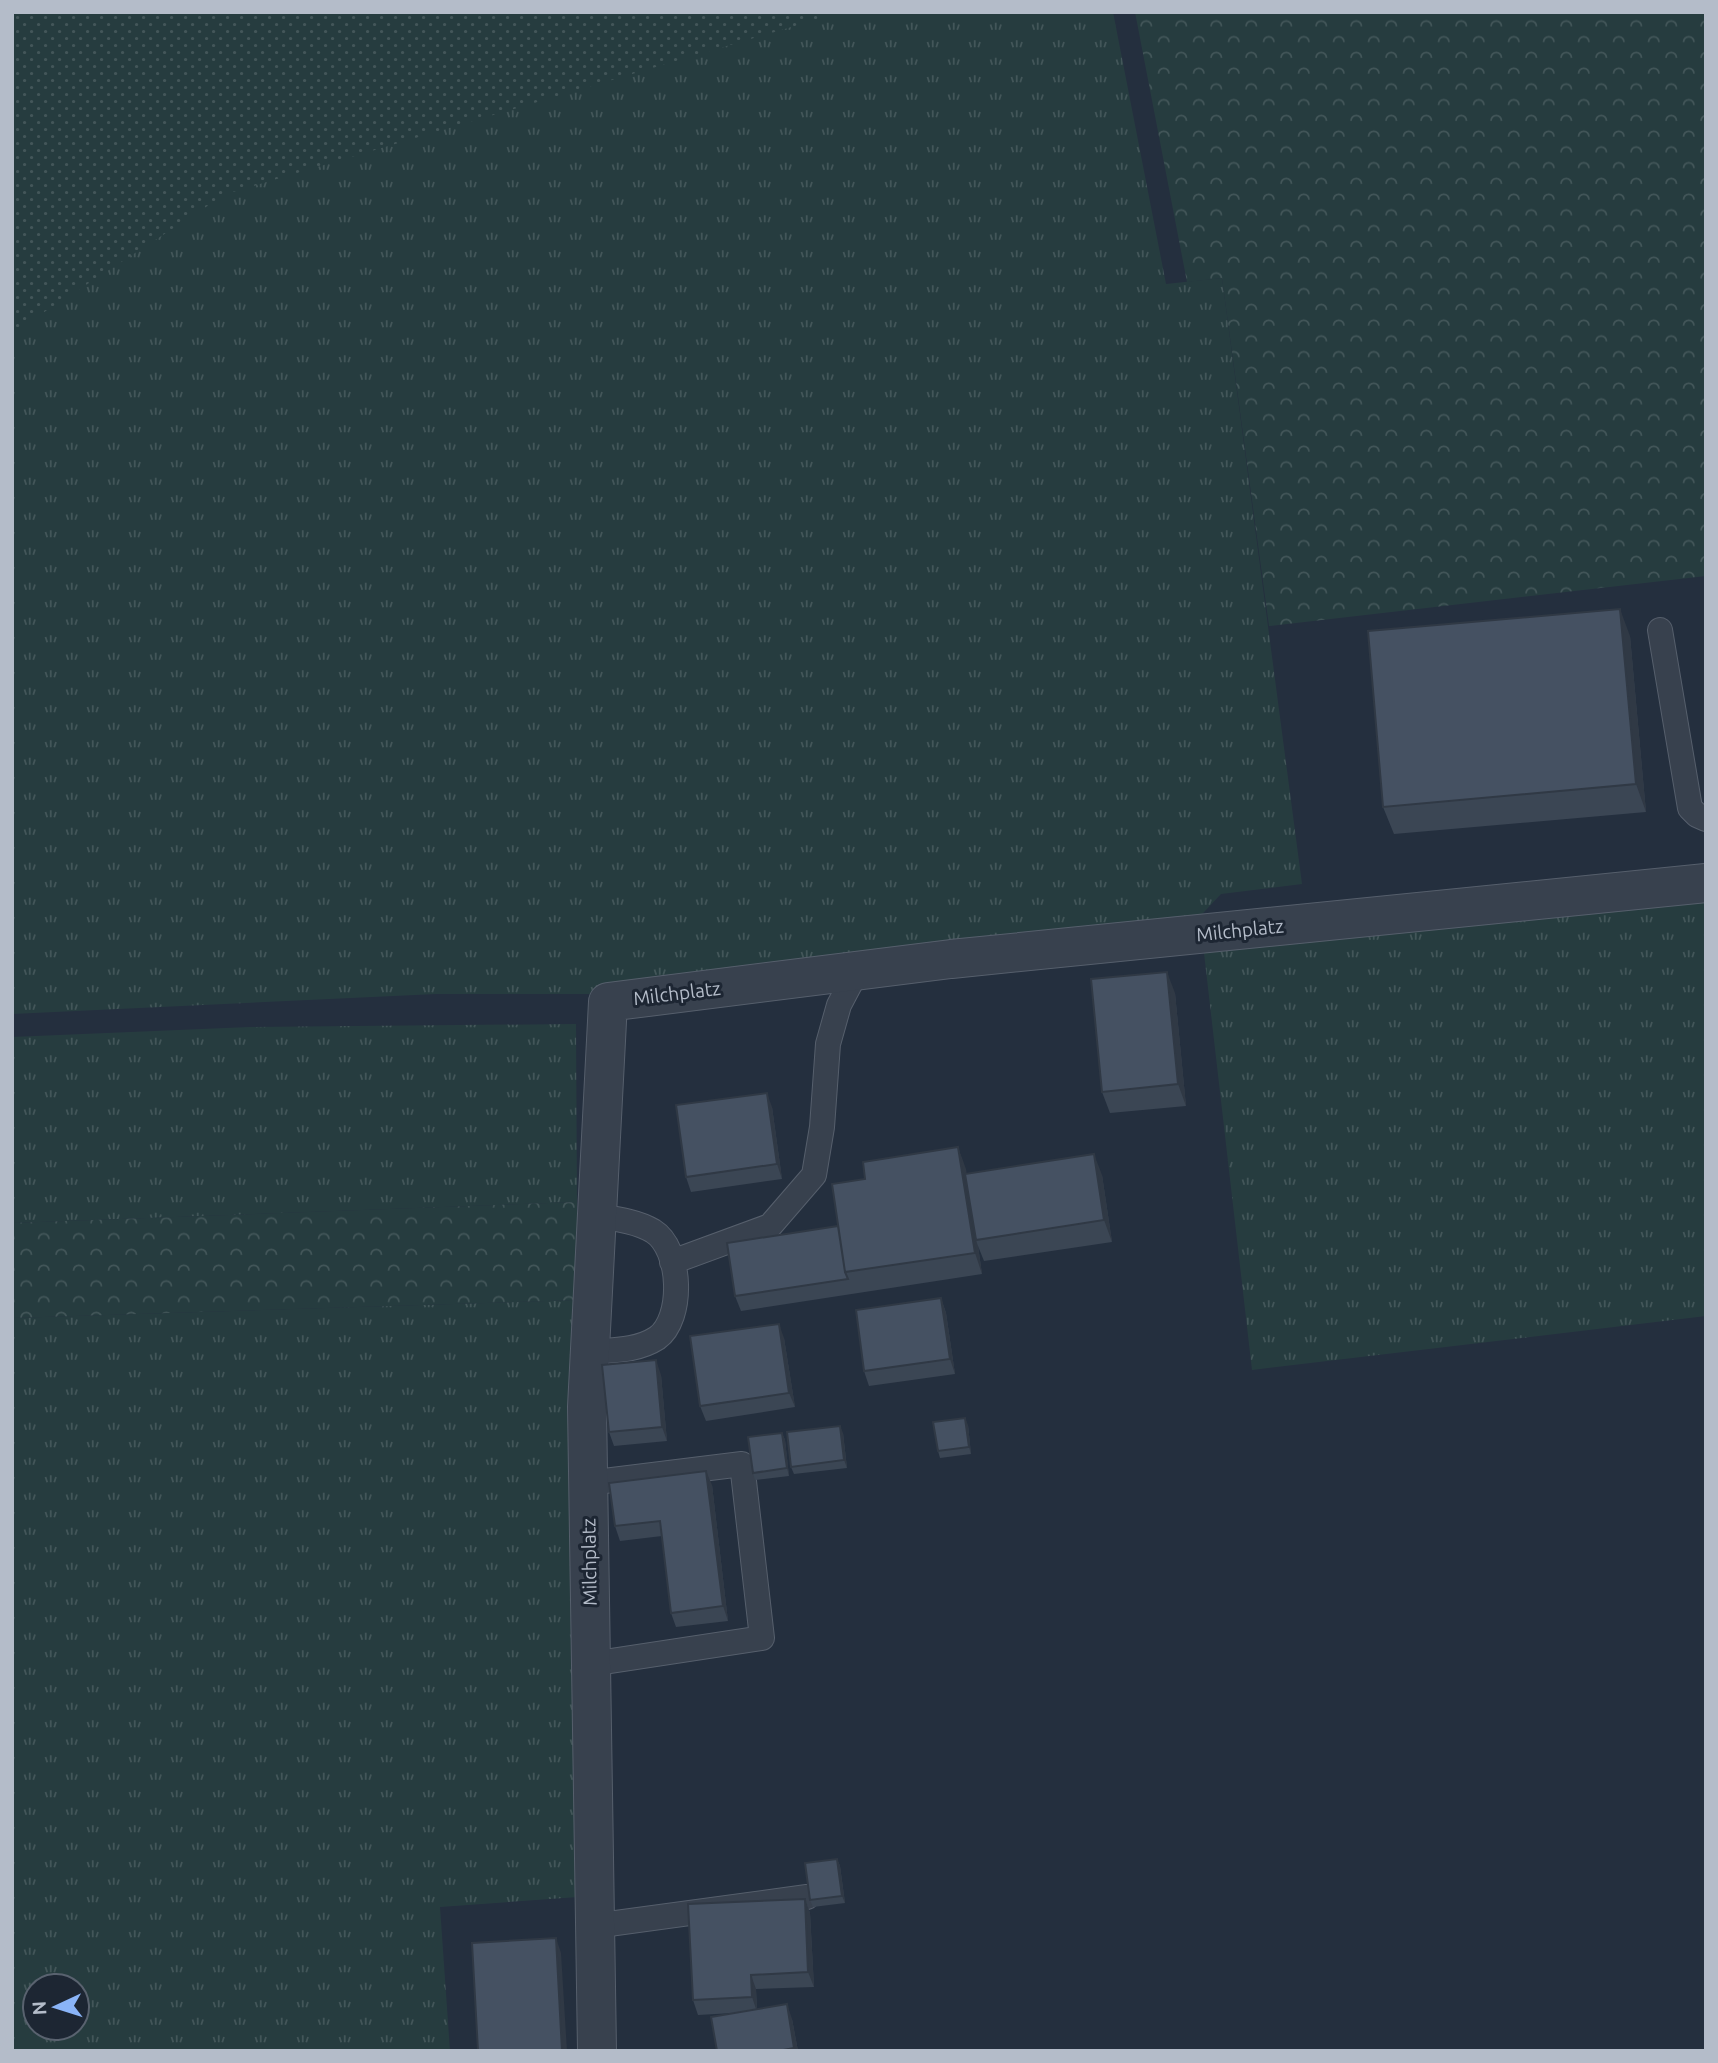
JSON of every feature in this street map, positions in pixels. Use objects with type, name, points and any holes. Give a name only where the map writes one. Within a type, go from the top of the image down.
[{"type":"street","name":"Milchplatz","points":[[597,2051],[587,1407],[608,1002],[951,959],[1706,884]]},
{"type":"lane","points":[[1660,630],[1690,808],[1697,816],[1706,819]]},
{"type":"lane","points":[[672,1262],[771,1226],[814,1175],[822,1127],[828,1044],[839,1005],[857,971]]},
{"type":"lane","points":[[589,1352],[638,1348],[659,1337],[673,1319],[677,1285],[670,1252],[656,1233],[632,1222],[596,1216]]},
{"type":"lane","points":[[588,1483],[742,1464],[762,1638],[590,1664]]},
{"type":"lane","points":[[594,1926],[807,1897]]},
{"type":"green space","points":[[12,12],[842,12],[226,194],[12,333]]},
{"type":"green space","points":[[318,12],[1113,12],[1166,284],[1222,278],[1302,884],[1221,894],[1189,928],[600,994],[436,994],[12,1014],[12,120]]},
{"type":"green space","points":[[1135,12],[1706,12],[1706,576],[1269,626],[1222,278],[1187,282]]},
{"type":"green space","points":[[1706,901],[1706,1316],[1252,1370],[1204,953]]},
{"type":"green space","points":[[576,1024],[577,1202],[12,1223],[12,1037],[250,1027]]},
{"type":"green space","points":[[577,1202],[577,1300],[12,1318],[12,1223]]},
{"type":"green space","points":[[577,1300],[578,1897],[440,1907],[450,2051],[12,2051],[12,1318]]},
{"type":"building","points":[[1620,609],[1636,784],[1383,807],[1368,631]]},
{"type":"building","points":[[1167,972],[1178,1084],[1102,1092],[1091,979]]},
{"type":"building","points":[[767,1093],[777,1164],[686,1177],[676,1105]]},
{"type":"building","points":[[958,1147],[975,1253],[845,1272],[832,1184],[865,1179],[863,1162]]},
{"type":"building","points":[[1094,1154],[1104,1220],[976,1240],[965,1174]]},
{"type":"building","points":[[838,1226],[848,1279],[735,1296],[727,1243]]},
{"type":"building","points":[[941,1298],[950,1359],[864,1371],[856,1310]]},
{"type":"building","points":[[779,1324],[789,1393],[700,1406],[690,1336]]},
{"type":"building","points":[[656,1360],[662,1427],[609,1432],[602,1365]]},
{"type":"building","points":[[965,1418],[969,1447],[938,1451],[933,1422]]},
{"type":"building","points":[[840,1426],[844,1460],[791,1467],[787,1432]]},
{"type":"building","points":[[782,1433],[787,1468],[753,1473],[748,1437]]},
{"type":"building","points":[[706,1471],[723,1606],[671,1613],[660,1521],[615,1526],[609,1483]]},
{"type":"building","points":[[837,1859],[842,1896],[810,1900],[805,1863]]},
{"type":"building","points":[[805,1899],[808,1972],[751,1975],[752,1997],[693,2000],[688,1904]]},
{"type":"building","points":[[556,1938],[562,2051],[478,2051],[472,1943]]},
{"type":"building","points":[[787,2004],[794,2048],[778,2051],[717,2051],[711,2017]]}]
